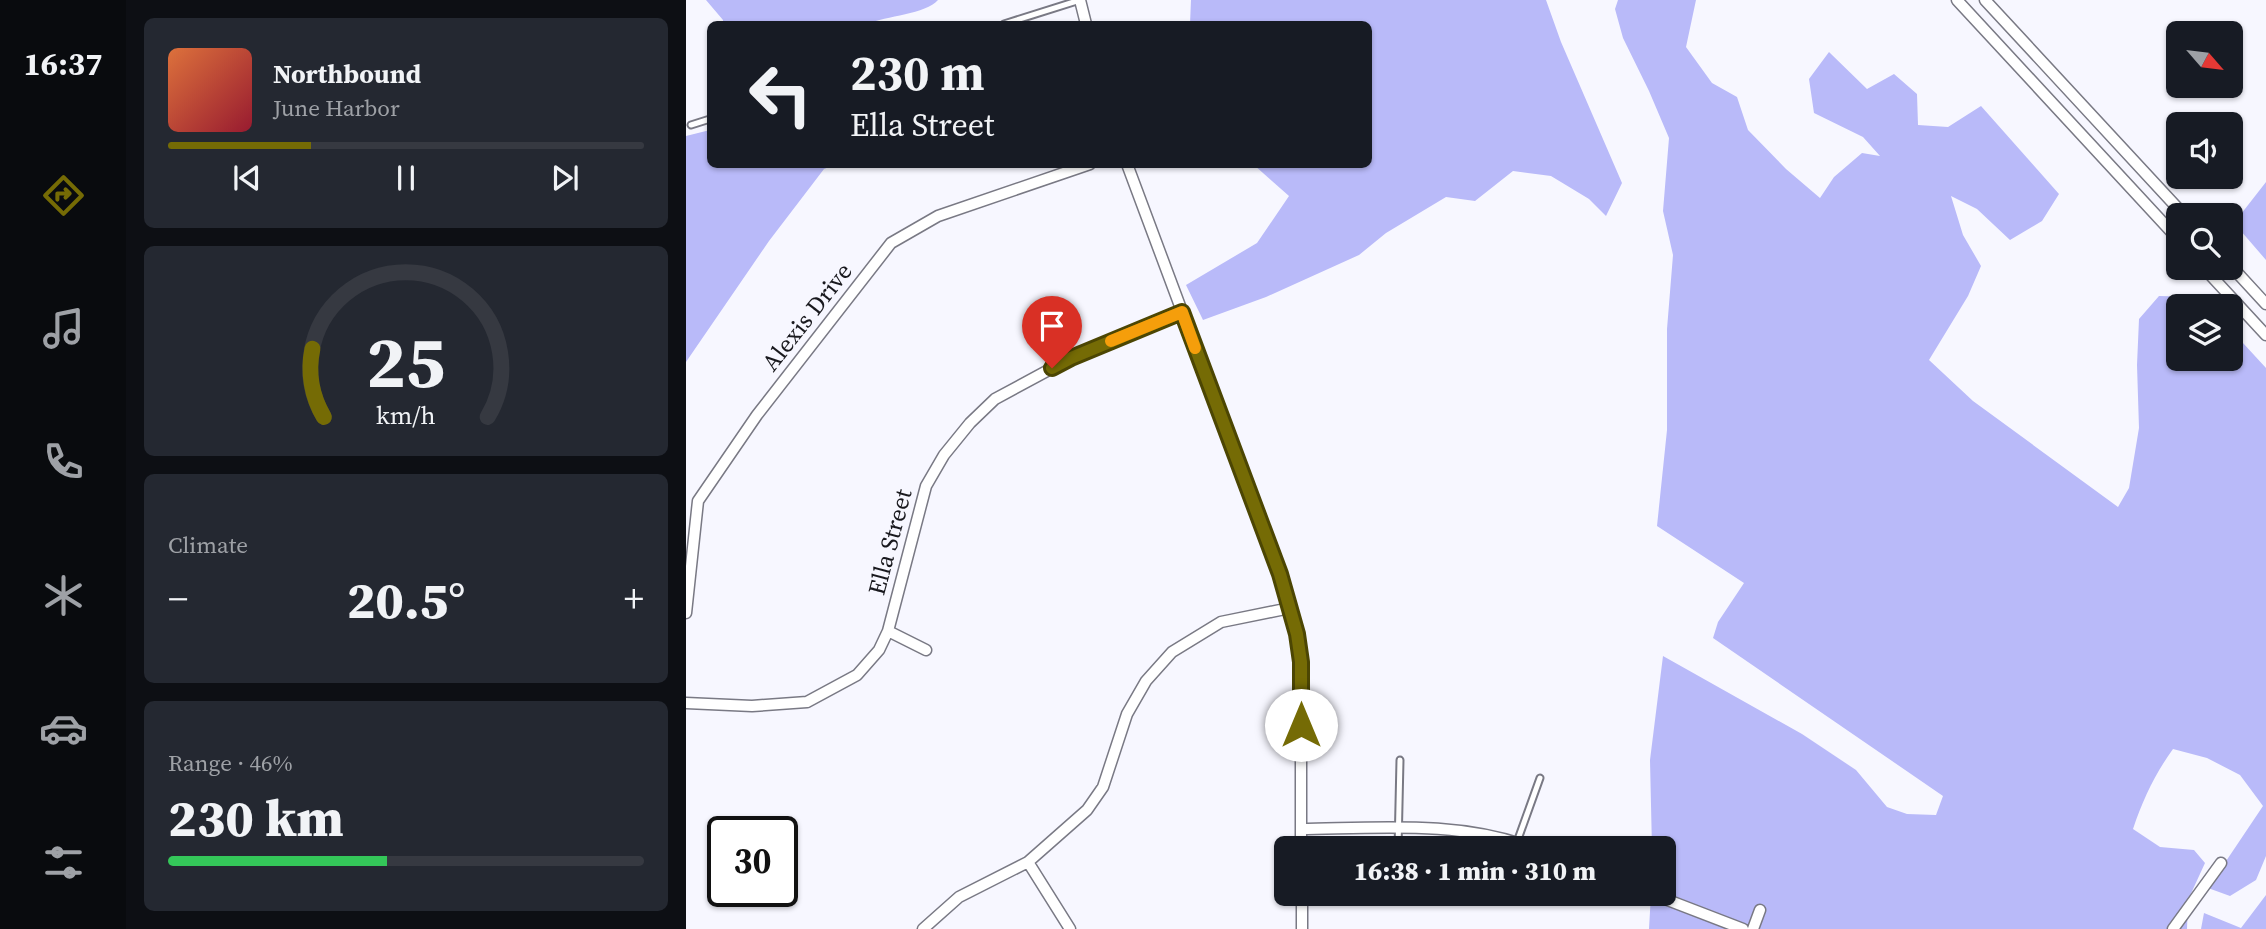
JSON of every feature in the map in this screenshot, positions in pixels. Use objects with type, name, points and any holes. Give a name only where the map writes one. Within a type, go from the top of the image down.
[{"type":"street","points":[[1080,0],[1085,21]]},
{"type":"street","points":[[1957,0],[2166,226]]},
{"type":"street","points":[[1985,0],[2173,203]]},
{"type":"street","name":"Alexis Drive","points":[[686,613],[698,501],[757,415],[891,243],[938,216],[1078,168]]},
{"type":"street","points":[[1128,168],[1280,574],[1290,608],[1301,662],[1301,836]]},
{"type":"street","points":[[2243,279],[2266,304]]},
{"type":"street","points":[[2215,280],[2266,335]]},
{"type":"street","name":"Ella Street","points":[[686,703],[752,706],[807,702],[857,675],[879,650],[888,631],[926,486],[944,455],[970,423],[995,399],[1071,358],[1182,312]]},
{"type":"street","points":[[923,929],[959,897],[1028,862],[1087,810],[1103,787],[1127,714],[1146,681],[1171,652],[1221,622],[1290,608]]},
{"type":"street","name":"Ella Street","points":[[888,631],[926,650]]},
{"type":"street","points":[[1301,829],[1399,828],[1490,836]]},
{"type":"street","points":[[1028,862],[1070,929]]},
{"type":"street","points":[[2173,929],[2221,863]]},
{"type":"street","points":[[1676,903],[1743,929]]},
{"type":"street","points":[[1301,906],[1302,929]]},
{"type":"street","points":[[1753,929],[1760,910]]},
{"type":"lane","points":[[1014,21],[1080,0]]},
{"type":"lane","points":[[691,125],[707,120]]},
{"type":"lane","points":[[1399,836],[1400,760]]},
{"type":"lane","points":[[1519,836],[1540,778]]},
{"type":"shaded area","points":[[706,0],[938,0],[925,9],[875,21],[723,20]]},
{"type":"shaded area","points":[[1191,0],[1546,0],[1561,42],[1622,183],[1606,216],[1589,199],[1551,176],[1513,171],[1475,201],[1446,197],[1386,233],[1359,255],[1266,297],[1203,320],[1186,285],[1257,243],[1289,196],[1257,168],[1372,168],[1372,21],[1190,21]]},
{"type":"shaded area","points":[[1618,0],[1696,0],[1686,47],[1712,83],[1737,97],[1748,130],[1786,169],[1820,198],[1834,177],[1862,153],[1880,156],[1863,137],[1814,113],[1809,79],[1829,52],[1867,89],[1894,74],[1917,94],[1918,125],[1948,127],[1981,106],[2059,194],[2042,221],[2010,240],[1977,209],[1951,196],[1963,235],[1981,266],[1968,296],[1929,360],[1973,401],[2118,507],[2129,488],[2139,428],[2139,319],[2159,296],[2166,296],[2166,371],[2243,371],[2243,343],[2266,368],[2266,856],[2256,880],[2230,896],[2208,888],[2263,806],[2240,775],[2207,758],[2173,749],[2150,787],[2133,829],[2160,847],[2194,850],[2205,863],[2188,900],[2187,929],[1649,929],[1650,906],[1676,906],[1676,836],[1652,836],[1650,760],[1663,656],[1802,734],[1856,770],[1887,807],[1907,814],[1936,815],[1943,796],[1713,638],[1718,622],[1744,583],[1657,526],[1667,430],[1667,329],[1673,255],[1663,211],[1669,138],[1623,38],[1615,9]]},
{"type":"shaded area","points":[[707,131],[707,168],[826,168],[769,241],[686,362],[686,136]]},
{"type":"shaded area","points":[[2266,182],[2266,260],[2243,233],[2243,211]]},
{"type":"shaded area","points":[[2266,895],[2266,929],[2201,929],[2204,913],[2241,928]]},
{"type":"slow traffic","points":[[1111,341],[1182,312],[1195,348]]},
{"type":"route","points":[[1052,368],[1182,312],[1280,574],[1290,608],[1301,662],[1301,725]]}]
